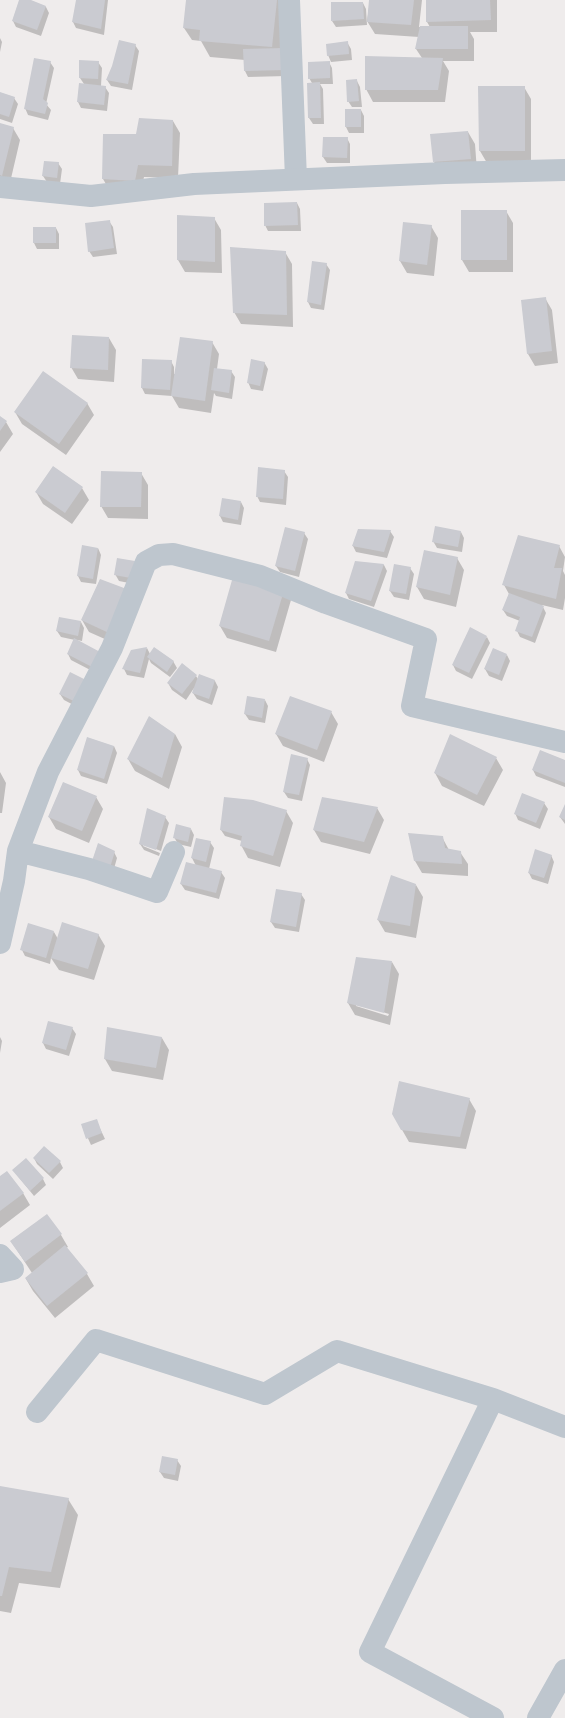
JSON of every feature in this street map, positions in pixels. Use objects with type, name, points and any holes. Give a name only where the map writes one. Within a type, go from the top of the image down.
[{"type":"street","points":[[289,0],[296,179]]},
{"type":"street","points":[[0,187],[91,196],[194,184],[445,173],[565,170]]},
{"type":"street","points":[[0,943],[14,881],[18,851],[48,772],[112,648],[146,562],[159,555],[173,554],[260,576],[426,639],[412,706],[565,742]]},
{"type":"street","points":[[18,851],[89,869],[157,892],[174,852]]},
{"type":"street","points":[[0,1255],[12,1269],[0,1272]]},
{"type":"street","points":[[37,1412],[96,1340],[265,1394],[338,1351],[493,1399],[565,1427]]},
{"type":"street","points":[[493,1399],[370,1652],[493,1718]]},
{"type":"street","points":[[538,1718],[565,1670]]},
{"type":"building","points":[[19,0],[31,0],[46,6],[37,30],[12,21]]},
{"type":"building","points":[[76,0],[105,0],[101,29],[72,22]]},
{"type":"building","points":[[186,0],[277,0],[272,47],[199,41],[200,30],[183,28]]},
{"type":"building","points":[[369,0],[414,0],[411,25],[367,22]]},
{"type":"building","points":[[426,0],[490,0],[491,20],[426,22]]},
{"type":"building","points":[[331,2],[363,2],[364,19],[331,21]]},
{"type":"building","points":[[420,26],[468,26],[468,49],[415,49]]},
{"type":"building","points":[[119,40],[136,44],[128,84],[106,80],[112,66]]},
{"type":"building","points":[[348,41],[349,54],[327,56],[326,44]]},
{"type":"building","points":[[284,48],[285,70],[244,71],[243,49]]},
{"type":"building","points":[[365,56],[443,58],[438,90],[365,90]]},
{"type":"building","points":[[34,58],[51,61],[43,99],[48,103],[45,114],[24,109]]},
{"type":"building","points":[[79,60],[99,61],[98,79],[79,78]]},
{"type":"building","points":[[330,61],[330,78],[308,79],[308,62]]},
{"type":"building","points":[[357,79],[359,101],[347,102],[346,80]]},
{"type":"building","points":[[320,82],[321,118],[308,118],[307,83]]},
{"type":"building","points":[[79,83],[106,86],[104,105],[77,102]]},
{"type":"building","points":[[478,86],[525,86],[525,151],[479,151]]},
{"type":"building","points":[[0,92],[15,97],[9,117],[0,114]]},
{"type":"building","points":[[345,109],[361,109],[361,127],[345,127]]},
{"type":"building","points":[[139,118],[173,120],[172,166],[138,165],[135,181],[102,179],[103,134],[136,134]]},
{"type":"building","points":[[0,123],[14,127],[2,176],[0,175]]},
{"type":"building","points":[[468,131],[471,159],[433,162],[430,134]]},
{"type":"building","points":[[323,137],[348,137],[347,158],[322,157]]},
{"type":"building","points":[[44,161],[59,162],[57,178],[42,176]]},
{"type":"building","points":[[297,202],[298,225],[264,226],[264,203]]},
{"type":"building","points":[[461,210],[507,210],[507,260],[461,260]]},
{"type":"building","points":[[177,215],[215,217],[215,262],[177,260]]},
{"type":"building","points":[[110,220],[114,248],[88,252],[85,223]]},
{"type":"building","points":[[403,222],[432,225],[427,265],[399,261]]},
{"type":"building","points":[[33,227],[56,227],[56,243],[33,243]]},
{"type":"building","points":[[230,247],[286,251],[287,315],[233,313]]},
{"type":"building","points":[[312,261],[327,263],[321,305],[307,302]]},
{"type":"building","points":[[546,297],[552,351],[527,354],[521,300]]},
{"type":"building","points":[[72,335],[109,337],[108,370],[70,368]]},
{"type":"building","points":[[180,337],[213,341],[205,401],[171,396]]},
{"type":"building","points":[[142,359],[172,360],[170,390],[141,388]]},
{"type":"building","points":[[251,359],[265,362],[260,386],[247,383]]},
{"type":"building","points":[[214,368],[232,370],[229,393],[211,390]]},
{"type":"building","points":[[43,371],[88,403],[59,444],[14,412]]},
{"type":"building","points":[[0,416],[7,421],[0,431]]},
{"type":"building","points":[[53,466],[83,487],[65,513],[35,492]]},
{"type":"building","points":[[258,467],[285,470],[283,499],[256,497]]},
{"type":"building","points":[[101,471],[142,472],[141,507],[100,507]]},
{"type":"building","points":[[222,498],[241,501],[238,520],[219,516]]},
{"type":"building","points":[[435,526],[461,531],[458,547],[432,542]]},
{"type":"building","points":[[285,527],[305,532],[295,571],[275,566]]},
{"type":"building","points":[[358,529],[391,530],[384,552],[352,546]]},
{"type":"building","points":[[518,535],[560,545],[554,568],[562,568],[556,599],[502,585]]},
{"type":"building","points":[[82,545],[98,548],[93,579],[77,576]]},
{"type":"building","points":[[424,550],[458,557],[450,595],[416,587]]},
{"type":"building","points":[[117,558],[135,561],[131,578],[114,575]]},
{"type":"building","points":[[355,561],[384,564],[371,601],[345,593]]},
{"type":"building","points":[[394,564],[411,567],[406,594],[389,591]]},
{"type":"building","points":[[234,573],[285,587],[269,641],[219,626]]},
{"type":"building","points":[[100,579],[132,591],[109,633],[81,620]]},
{"type":"building","points":[[509,593],[544,606],[532,637],[515,631],[520,617],[502,610]]},
{"type":"building","points":[[59,617],[81,621],[78,636],[56,631]]},
{"type":"building","points":[[470,627],[487,636],[469,673],[452,665]]},
{"type":"building","points":[[74,638],[102,653],[94,668],[67,654]]},
{"type":"building","points":[[147,647],[140,673],[122,669],[131,650]]},
{"type":"building","points":[[154,647],[174,661],[167,672],[147,657]]},
{"type":"building","points":[[493,648],[507,654],[499,675],[484,669]]},
{"type":"building","points":[[182,663],[197,675],[182,694],[167,683]]},
{"type":"building","points":[[70,672],[92,683],[82,705],[59,694]]},
{"type":"building","points":[[199,674],[215,680],[209,699],[192,693]]},
{"type":"building","points":[[247,696],[265,699],[262,718],[244,714]]},
{"type":"building","points":[[290,696],[332,711],[317,750],[275,734]]},
{"type":"building","points":[[149,716],[175,734],[162,778],[127,759]]},
{"type":"building","points":[[450,734],[497,757],[477,795],[434,773]]},
{"type":"building","points":[[87,737],[114,746],[104,779],[77,770]]},
{"type":"building","points":[[540,750],[565,760],[565,783],[532,770]]},
{"type":"building","points":[[291,754],[308,758],[299,795],[283,792]]},
{"type":"building","points":[[63,782],[97,796],[82,831],[48,817]]},
{"type":"building","points":[[522,793],[545,802],[536,823],[514,814]]},
{"type":"building","points":[[224,797],[253,800],[287,810],[273,856],[240,846],[242,836],[220,830]]},
{"type":"building","points":[[322,797],[378,807],[364,842],[313,830]]},
{"type":"building","points":[[565,804],[565,820],[559,817]]},
{"type":"building","points":[[147,808],[166,816],[156,850],[139,844]]},
{"type":"building","points":[[176,824],[191,828],[188,842],[173,838]]},
{"type":"building","points":[[408,833],[443,836],[445,848],[461,851],[462,864],[414,861]]},
{"type":"building","points":[[196,838],[211,841],[206,862],[191,858]]},
{"type":"building","points":[[98,843],[115,851],[109,871],[90,867]]},
{"type":"building","points":[[535,849],[552,855],[544,878],[528,873]]},
{"type":"building","points":[[186,862],[222,871],[216,893],[180,884]]},
{"type":"building","points":[[391,875],[416,884],[410,926],[377,920]]},
{"type":"building","points":[[276,889],[302,893],[296,927],[270,922]]},
{"type":"building","points":[[62,922],[99,934],[88,969],[51,958]]},
{"type":"building","points":[[28,923],[54,931],[46,958],[20,950]]},
{"type":"building","points":[[356,957],[392,961],[384,1013],[347,1003]]},
{"type":"building","points":[[48,1021],[73,1027],[66,1050],[42,1043]]},
{"type":"building","points":[[107,1027],[162,1037],[156,1068],[104,1059]]},
{"type":"building","points":[[399,1081],[470,1098],[460,1137],[401,1130],[392,1114]]},
{"type":"building","points":[[97,1119],[102,1133],[86,1139],[81,1124]]},
{"type":"building","points":[[44,1146],[61,1161],[49,1173],[33,1158]]},
{"type":"building","points":[[26,1158],[44,1178],[30,1191],[12,1170]]},
{"type":"building","points":[[7,1171],[24,1193],[0,1211],[0,1176]]},
{"type":"building","points":[[47,1214],[62,1234],[25,1262],[10,1241]]},
{"type":"building","points":[[65,1245],[88,1273],[47,1306],[25,1278]]},
{"type":"building","points":[[162,1456],[178,1459],[175,1475],[159,1472]]},
{"type":"building","points":[[0,1486],[69,1498],[51,1572],[9,1567],[2,1596],[0,1596]]}]
